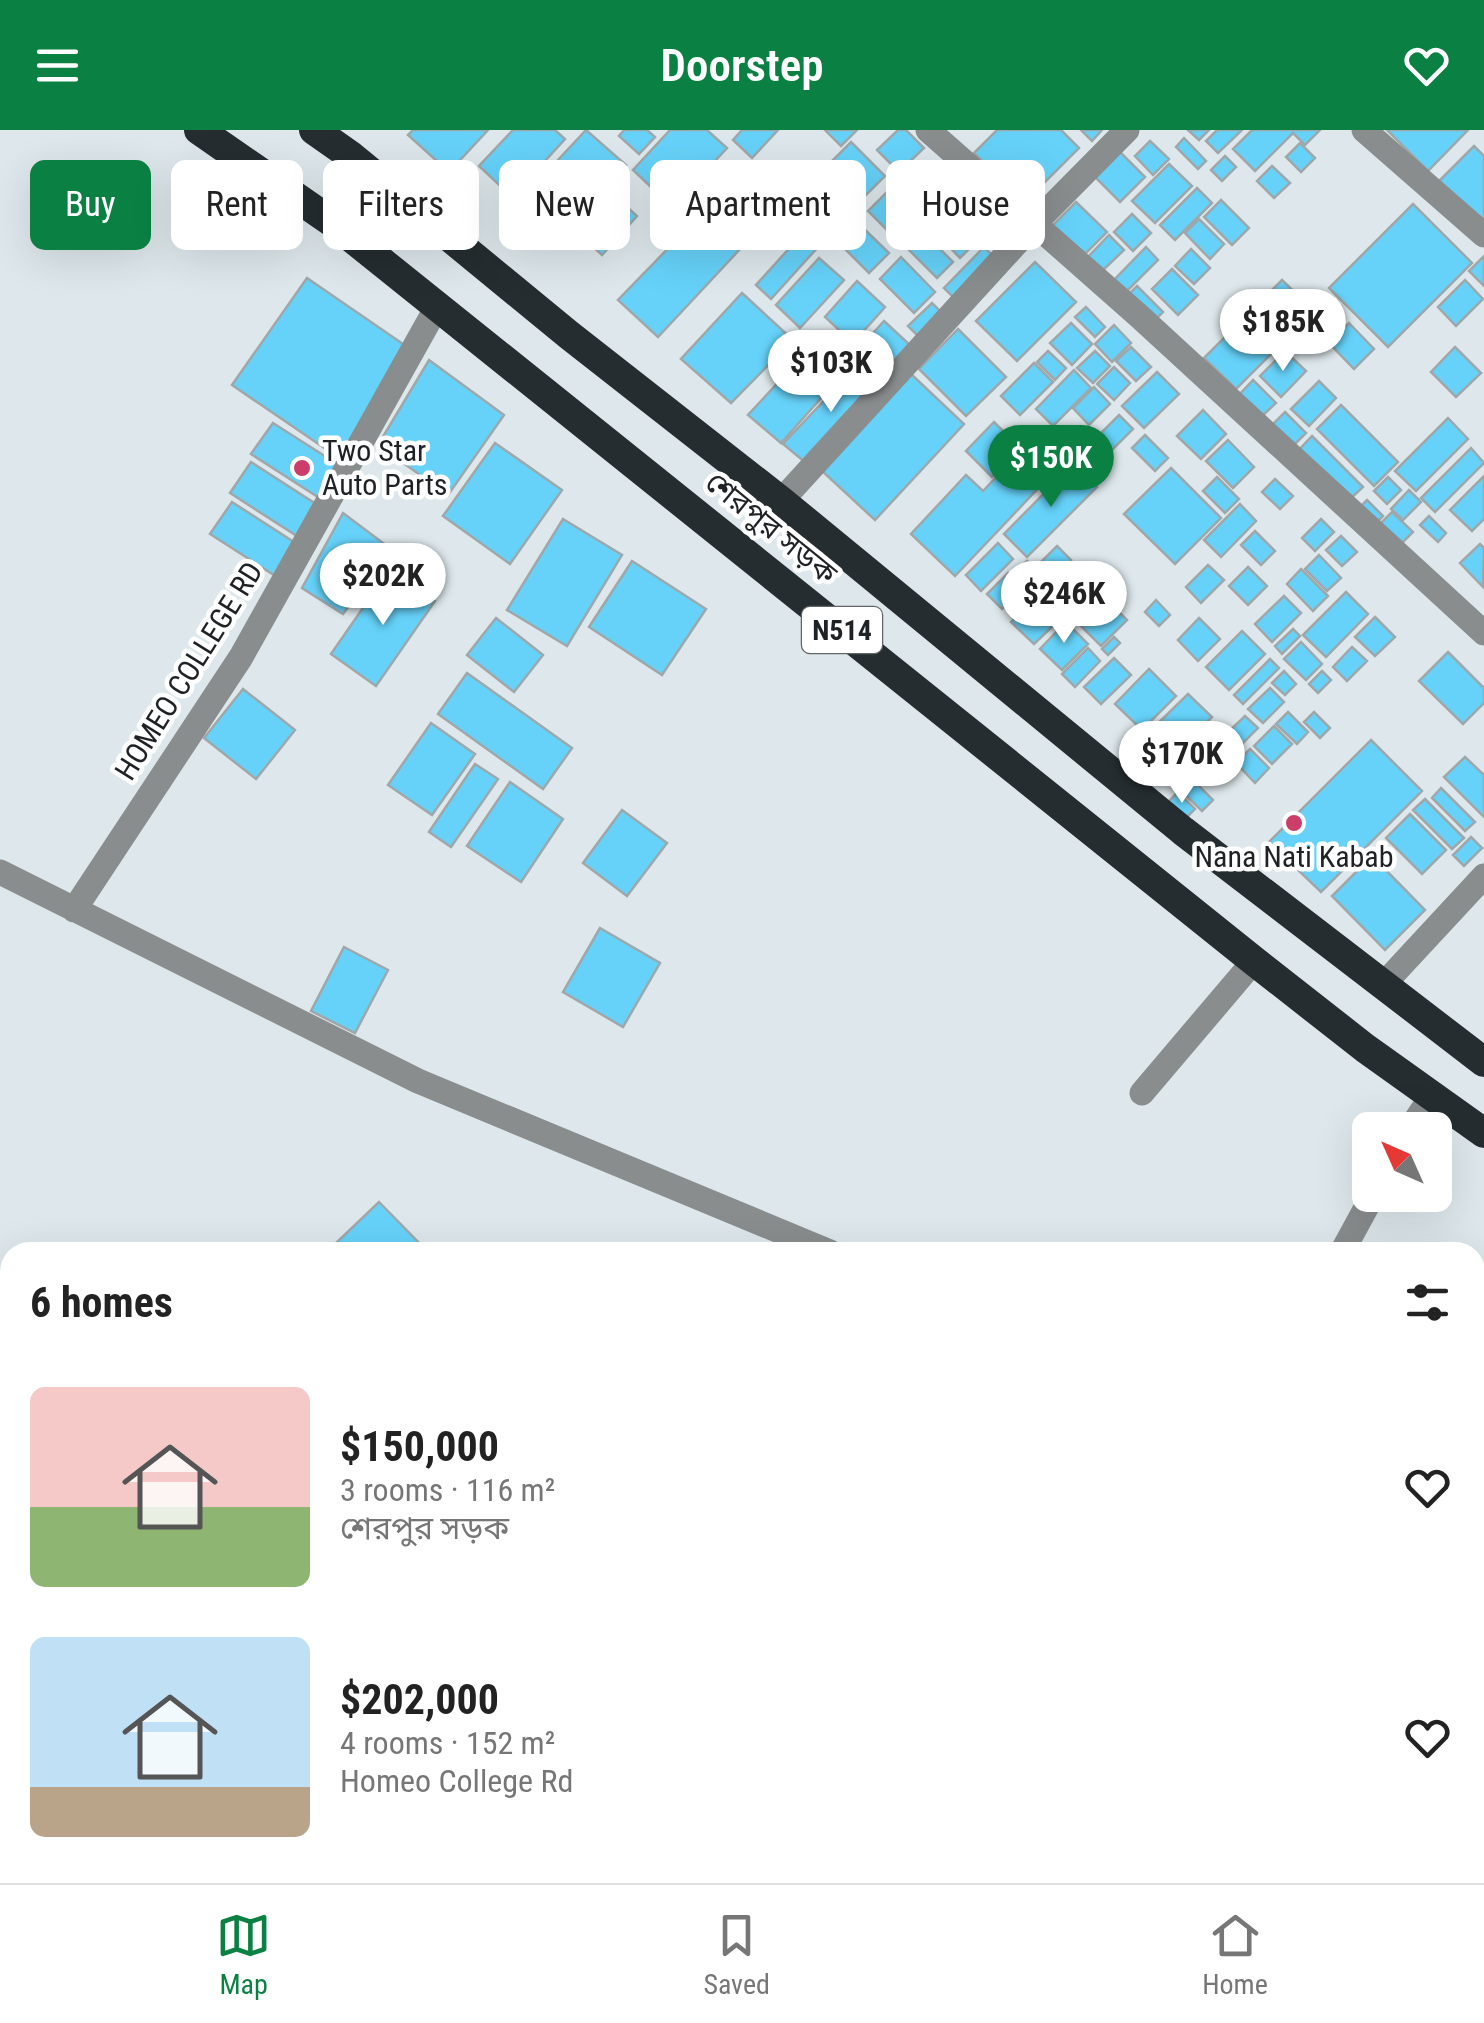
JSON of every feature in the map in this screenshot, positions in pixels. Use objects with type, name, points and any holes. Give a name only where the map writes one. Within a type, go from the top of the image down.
[{"type":"highway","name":"শেরপুর সড়ক","points":[[199,130],[279,182],[438,305],[1254,962],[1484,1133]]},
{"type":"highway","name":"শেরপুর সড়ক","points":[[314,130],[781,501],[1183,831],[1484,1062]]},
{"type":"street","points":[[928,130],[962,160]]},
{"type":"street","points":[[1045,213],[1127,130]]},
{"type":"street","points":[[1364,130],[1484,235]]},
{"type":"street","points":[[1045,234],[1484,633]]},
{"type":"street","points":[[781,501],[1010,250]]},
{"type":"street","name":"HOMEO COLLEGE RD","points":[[74,910],[241,657],[438,305]]},
{"type":"street","points":[[0,872],[418,1081],[806,1242]]},
{"type":"street","points":[[1382,986],[1484,876]]},
{"type":"street","points":[[1142,1093],[1254,962]]},
{"type":"street","points":[[1421,1112],[1432,1096]]},
{"type":"street","points":[[1347,1242],[1364,1212]]},
{"type":"building","points":[[413,130],[488,130],[460,160],[436,160],[408,135]]},
{"type":"building","points":[[513,130],[555,130],[565,139],[546,160],[499,160],[499,185],[479,166]]},
{"type":"building","points":[[586,130],[620,160],[558,160]]},
{"type":"building","points":[[624,130],[647,130],[655,137],[639,154],[619,136]]},
{"type":"building","points":[[670,130],[707,130],[727,148],[716,160],[650,160],[650,186],[633,170]]},
{"type":"building","points":[[742,130],[778,130],[752,158],[733,140]]},
{"type":"building","points":[[825,130],[857,130],[841,146]]},
{"type":"building","points":[[898,130],[906,130],[924,148],[912,160],[887,160],[877,150]]},
{"type":"building","points":[[997,130],[1061,130],[1079,148],[1045,182],[1045,160],[981,160],[974,153]]},
{"type":"building","points":[[1081,130],[1102,130],[1092,141]]},
{"type":"building","points":[[1188,130],[1209,130],[1199,140]]},
{"type":"building","points":[[1217,130],[1242,130],[1218,153],[1206,141]]},
{"type":"building","points":[[1252,130],[1320,130],[1305,145],[1293,133],[1255,171],[1233,149]]},
{"type":"building","points":[[1387,130],[1468,130],[1428,171]]},
{"type":"building","points":[[1184,138],[1206,161],[1198,169],[1176,147]]},
{"type":"building","points":[[1150,141],[1169,159],[1153,175],[1135,156]]},
{"type":"building","points":[[851,142],[885,176],[866,195],[866,160],[833,160]]},
{"type":"building","points":[[1300,143],[1315,158],[1301,172],[1286,157]]},
{"type":"building","points":[[1474,146],[1484,156],[1484,226],[1439,181]]},
{"type":"building","points":[[1117,149],[1145,177],[1120,202],[1092,174]]},
{"type":"building","points":[[1225,156],[1236,167],[1222,181],[1211,170]]},
{"type":"building","points":[[1169,164],[1192,186],[1155,223],[1132,201]]},
{"type":"building","points":[[1272,166],[1290,183],[1274,198],[1257,181]]},
{"type":"building","points":[[1197,188],[1212,203],[1175,240],[1160,225]]},
{"type":"building","points":[[886,193],[886,229],[868,211]]},
{"type":"building","points":[[1221,200],[1249,228],[1232,245],[1204,217]]},
{"type":"building","points":[[1076,202],[1107,232],[1080,259],[1049,229]]},
{"type":"building","points":[[1413,204],[1472,263],[1388,347],[1329,288]]},
{"type":"building","points":[[1132,214],[1151,233],[1133,251],[1114,232]]},
{"type":"building","points":[[1199,219],[1224,244],[1210,259],[1185,233]]},
{"type":"building","points":[[866,231],[889,253],[869,273],[846,250],[866,250]]},
{"type":"building","points":[[1109,235],[1124,250],[1099,274],[1085,260]]},
{"type":"building","points":[[1146,247],[1158,260],[1125,293],[1113,281]]},
{"type":"building","points":[[1191,249],[1210,268],[1194,284],[1175,266]]},
{"type":"building","points":[[666,250],[739,250],[658,337],[618,300]]},
{"type":"building","points":[[788,250],[815,250],[771,299],[756,285]]},
{"type":"building","points":[[909,250],[941,250],[953,262],[937,278]]},
{"type":"building","points":[[981,250],[994,257],[954,298],[944,288]]},
{"type":"building","points":[[1484,256],[1484,286],[1469,271]]},
{"type":"building","points":[[901,257],[935,292],[914,313],[880,279]]},
{"type":"building","points":[[819,258],[844,280],[800,328],[776,305]]},
{"type":"building","points":[[1035,262],[1076,302],[1017,361],[976,321]]},
{"type":"building","points":[[1172,269],[1198,295],[1178,315],[1152,289]]},
{"type":"building","points":[[307,278],[406,346],[339,458],[232,385]]},
{"type":"building","points":[[1282,280],[1314,311],[1236,389],[1204,358]]},
{"type":"building","points":[[1465,280],[1483,299],[1456,326],[1438,307]]},
{"type":"building","points":[[857,281],[885,307],[853,343],[825,317]]},
{"type":"building","points":[[1137,286],[1163,312],[1152,323],[1126,297]]},
{"type":"building","points":[[742,293],[793,340],[731,403],[681,359]]},
{"type":"building","points":[[932,303],[943,314],[919,337],[908,326]]},
{"type":"building","points":[[1086,307],[1105,327],[1095,337],[1075,317]]},
{"type":"building","points":[[884,321],[911,346],[884,374],[858,350]]},
{"type":"building","points":[[1071,323],[1092,344],[1072,365],[1050,343]]},
{"type":"building","points":[[1349,323],[1374,349],[1354,369],[1329,343]]},
{"type":"building","points":[[1114,325],[1131,343],[1112,362],[1095,344]]},
{"type":"building","points":[[958,329],[1006,377],[966,416],[919,369]]},
{"type":"building","points":[[823,334],[854,361],[781,443],[748,415]]},
{"type":"building","points":[[1131,347],[1151,367],[1136,381],[1116,361]]},
{"type":"building","points":[[1455,347],[1481,373],[1456,397],[1431,372]]},
{"type":"building","points":[[1048,351],[1066,368],[1055,380],[1037,362]]},
{"type":"building","points":[[1095,351],[1110,366],[1093,383],[1077,368]]},
{"type":"building","points":[[1285,351],[1306,371],[1281,397],[1260,376]]},
{"type":"building","points":[[429,360],[504,415],[448,495],[378,445]]},
{"type":"building","points":[[1034,363],[1053,382],[1020,415],[1001,396]]},
{"type":"building","points":[[857,366],[878,384],[806,463],[783,444]]},
{"type":"building","points":[[1114,367],[1130,383],[1114,400],[1097,384]]},
{"type":"building","points":[[1074,370],[1091,388],[1053,426],[1036,409]]},
{"type":"building","points":[[1157,372],[1179,394],[1144,428],[1122,406]]},
{"type":"building","points":[[911,374],[964,424],[875,520],[822,471]]},
{"type":"building","points":[[1253,380],[1276,403],[1259,419],[1237,397]]},
{"type":"building","points":[[1319,381],[1336,398],[1309,426],[1291,409]]},
{"type":"building","points":[[1094,387],[1110,404],[1089,425],[1073,408]]},
{"type":"building","points":[[1341,405],[1398,462],[1374,486],[1317,429]]},
{"type":"building","points":[[1203,410],[1226,434],[1201,459],[1177,436]]},
{"type":"building","points":[[1285,412],[1306,433],[1291,448],[1270,427]]},
{"type":"building","points":[[1119,415],[1133,429],[1099,463],[1085,449]]},
{"type":"building","points":[[1448,418],[1468,439],[1416,491],[1395,471]]},
{"type":"building","points":[[994,422],[1020,448],[992,477],[966,451]]},
{"type":"building","points":[[273,423],[342,467],[321,499],[251,454]]},
{"type":"building","points":[[1145,435],[1168,458],[1155,471],[1132,448]]},
{"type":"building","points":[[1312,436],[1363,487],[1346,503],[1296,453]]},
{"type":"building","points":[[1228,440],[1254,467],[1233,488],[1206,461]]},
{"type":"building","points":[[495,443],[562,490],[510,564],[443,516]]},
{"type":"building","points":[[1471,448],[1484,463],[1435,512],[1421,498]]},
{"type":"building","points":[[1019,453],[1047,479],[955,576],[911,534],[966,475],[983,491]]},
{"type":"building","points":[[251,462],[319,506],[300,538],[230,493]]},
{"type":"building","points":[[1074,463],[1097,487],[1027,557],[1004,534]]},
{"type":"building","points":[[1171,468],[1221,518],[1175,564],[1124,514]]},
{"type":"building","points":[[1484,476],[1484,519],[1472,531],[1450,510]]},
{"type":"building","points":[[1217,477],[1239,499],[1225,513],[1203,491]]},
{"type":"building","points":[[1388,477],[1401,490],[1387,504],[1374,491]]},
{"type":"building","points":[[1275,479],[1293,496],[1280,509],[1262,492]]},
{"type":"building","points":[[1409,490],[1421,502],[1403,520],[1391,509]]},
{"type":"building","points":[[1367,500],[1383,516],[1373,526],[1357,510]]},
{"type":"building","points":[[232,502],[300,546],[280,579],[210,534]]},
{"type":"building","points":[[1240,504],[1256,521],[1221,557],[1204,540]]},
{"type":"building","points":[[1392,512],[1413,532],[1398,547],[1377,527]]},
{"type":"building","points":[[343,513],[391,549],[343,614],[302,588]]},
{"type":"building","points":[[1429,516],[1446,533],[1438,542],[1420,525]]},
{"type":"building","points":[[563,519],[622,555],[567,646],[507,610]]},
{"type":"building","points":[[1321,519],[1334,532],[1315,551],[1302,538]]},
{"type":"building","points":[[1255,531],[1275,551],[1261,565],[1241,545]]},
{"type":"building","points":[[1341,536],[1357,552],[1342,566],[1326,550]]},
{"type":"building","points":[[998,543],[1013,559],[981,591],[966,575]]},
{"type":"building","points":[[1480,544],[1484,548],[1483,587],[1460,563]]},
{"type":"building","points":[[1057,546],[1071,560],[1056,575],[1042,561]]},
{"type":"building","points":[[1319,555],[1341,578],[1327,591],[1305,569]]},
{"type":"building","points":[[632,561],[706,609],[662,675],[589,627]]},
{"type":"building","points":[[1027,561],[1036,570],[1026,581],[1016,571]]},
{"type":"building","points":[[1208,565],[1224,580],[1201,603],[1186,587]]},
{"type":"building","points":[[1248,567],[1267,586],[1248,605],[1229,586]]},
{"type":"building","points":[[390,569],[435,601],[376,686],[331,654]]},
{"type":"building","points":[[1301,569],[1328,596],[1313,611],[1287,584]]},
{"type":"building","points":[[1008,573],[1023,588],[1002,609],[987,594]]},
{"type":"building","points":[[1055,580],[1076,601],[1056,620],[1035,599]]},
{"type":"building","points":[[1096,589],[1127,620],[1101,646],[1070,615]]},
{"type":"building","points":[[1346,592],[1368,614],[1326,657],[1303,635]]},
{"type":"building","points":[[1284,596],[1301,613],[1272,642],[1255,624]]},
{"type":"building","points":[[1156,600],[1170,615],[1159,626],[1145,612]]},
{"type":"building","points":[[1031,602],[1054,625],[1034,644],[1011,622]]},
{"type":"building","points":[[1375,617],[1395,637],[1375,656],[1355,637]]},
{"type":"building","points":[[496,618],[543,655],[514,692],[467,655]]},
{"type":"building","points":[[1199,618],[1220,639],[1198,661],[1178,640]]},
{"type":"building","points":[[1066,622],[1088,644],[1062,670],[1040,649]]},
{"type":"building","points":[[1293,629],[1300,636],[1282,654],[1275,646]]},
{"type":"building","points":[[1242,631],[1265,654],[1229,690],[1206,667]]},
{"type":"building","points":[[1114,637],[1120,643],[1108,655],[1102,649]]},
{"type":"building","points":[[1301,642],[1322,664],[1306,680],[1284,659]]},
{"type":"building","points":[[1352,647],[1367,661],[1347,681],[1333,667]]},
{"type":"building","points":[[1088,648],[1100,661],[1075,687],[1062,674]]},
{"type":"building","points":[[1448,652],[1484,688],[1484,703],[1463,724],[1419,681]]},
{"type":"building","points":[[1114,658],[1131,675],[1101,704],[1084,687]]},
{"type":"building","points":[[1270,659],[1279,668],[1243,704],[1234,695]]},
{"type":"building","points":[[1149,669],[1176,696],[1142,730],[1115,704]]},
{"type":"building","points":[[1284,671],[1296,684],[1285,695],[1272,683]]},
{"type":"building","points":[[1322,671],[1331,680],[1318,693],[1309,684]]},
{"type":"building","points":[[467,673],[572,748],[543,789],[438,714]]},
{"type":"building","points":[[1270,688],[1284,702],[1263,723],[1248,709]]},
{"type":"building","points":[[243,689],[295,730],[256,779],[204,738]]},
{"type":"building","points":[[1188,694],[1212,717],[1169,760],[1145,736]]},
{"type":"building","points":[[1288,712],[1308,732],[1297,744],[1276,724]]},
{"type":"building","points":[[1314,712],[1330,728],[1320,738],[1304,722]]},
{"type":"building","points":[[1245,716],[1258,728],[1236,750],[1223,737]]},
{"type":"building","points":[[431,723],[475,754],[432,815],[388,785]]},
{"type":"building","points":[[1274,726],[1292,744],[1272,764],[1254,746]]},
{"type":"building","points":[[1208,730],[1232,754],[1205,781],[1181,757]]},
{"type":"building","points":[[1371,740],[1422,791],[1321,892],[1269,842]]},
{"type":"building","points":[[1250,749],[1269,768],[1255,783],[1236,763]]},
{"type":"building","points":[[1465,757],[1484,775],[1484,817],[1444,777]]},
{"type":"building","points":[[475,764],[498,779],[451,847],[429,832]]},
{"type":"building","points":[[1188,775],[1213,800],[1202,811],[1176,786]]},
{"type":"building","points":[[510,782],[563,819],[521,882],[467,846]]},
{"type":"building","points":[[1441,788],[1475,822],[1465,831],[1432,798]]},
{"type":"building","points":[[1178,792],[1195,809],[1185,819],[1168,802]]},
{"type":"building","points":[[1425,799],[1464,838],[1452,849],[1413,810]]},
{"type":"building","points":[[622,810],[667,843],[627,896],[583,863]]},
{"type":"building","points":[[1410,814],[1446,850],[1422,874],[1386,838]]},
{"type":"building","points":[[1471,837],[1482,848],[1464,866],[1453,855]]},
{"type":"building","points":[[1372,856],[1425,910],[1385,950],[1332,896]]},
{"type":"building","points":[[600,928],[660,963],[623,1027],[563,992]]},
{"type":"building","points":[[344,947],[388,970],[355,1033],[311,1011]]},
{"type":"building","points":[[379,1202],[418,1242],[337,1242]]},
{"type":"place","name":"Two Star Auto Parts","points":[[302,468]]},
{"type":"place","name":"Nana Nati Kabab","points":[[1294,823]]}]
